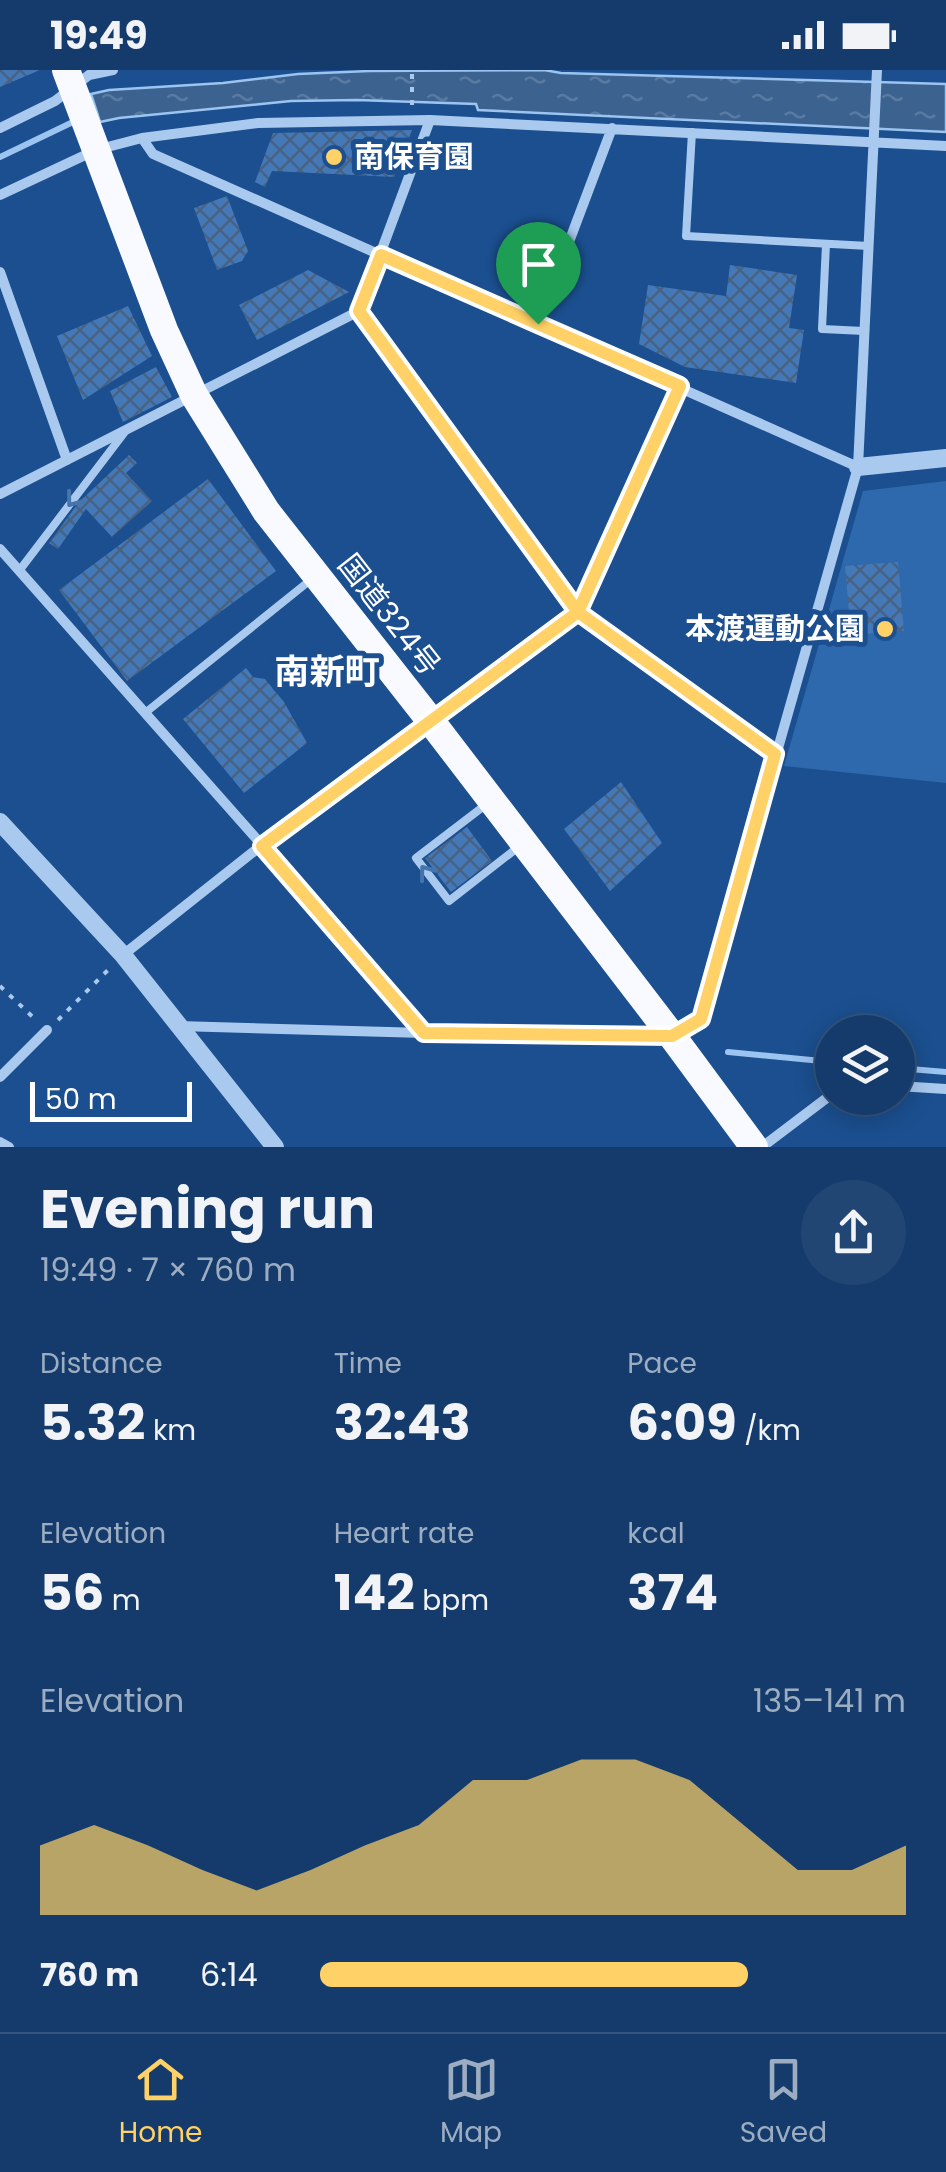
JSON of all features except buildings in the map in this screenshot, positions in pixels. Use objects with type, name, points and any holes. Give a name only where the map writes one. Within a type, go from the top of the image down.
[{"type":"highway","name":"国道324号","points":[[72,85],[164,330],[194,395],[266,511],[492,800],[754,1147]]},
{"type":"street","points":[[0,128],[56,101],[72,85],[89,76],[113,70]]},
{"type":"street","points":[[178,1026],[672,1036],[701,1019],[858,468],[877,72]]},
{"type":"street","points":[[0,195],[94,145],[258,123],[430,120],[874,138],[946,146]]},
{"type":"street","points":[[0,494],[359,311],[430,120]]},
{"type":"street","points":[[538,324],[612,128]]},
{"type":"street","points":[[142,138],[153,154],[858,468],[946,458]]},
{"type":"street","points":[[0,272],[67,460]]},
{"type":"street","points":[[359,311],[578,612],[775,754]]},
{"type":"street","points":[[123,955],[262,846],[578,612],[680,386]]},
{"type":"street","points":[[0,550],[424,1033]]},
{"type":"street","points":[[0,822],[123,955],[275,1147]]},
{"type":"street","points":[[0,1077],[47,1030]]},
{"type":"street","points":[[915,1088],[944,1091]]},
{"type":"street","points":[[762,1147],[815,1107]]},
{"type":"street","points":[[0,1142],[9,1147]]},
{"type":"lane","points":[[692,132],[686,236],[869,246]]},
{"type":"lane","points":[[826,244],[822,329],[864,331]]},
{"type":"lane","points":[[19,571],[126,430]]},
{"type":"lane","points":[[145,714],[317,575]]},
{"type":"lane","points":[[492,800],[416,858],[449,901],[524,842]]},
{"type":"path","points":[[412,70],[412,104]]},
{"type":"path","points":[[0,986],[47,1030],[123,955]]},
{"type":"shaded area","name":"本渡運動公園","points":[[946,481],[946,783],[784,766],[863,491]]},
{"type":"water","points":[[544,70],[946,84],[946,132],[478,110],[476,104],[357,100],[291,101],[100,122],[91,94],[298,74]]},
{"type":"waterway","points":[[0,157],[75,121]]},
{"type":"waterway","points":[[728,1052],[815,1060]]},
{"type":"waterway","points":[[915,1069],[946,1072]]},
{"type":"place","name":"南保育園","points":[[334,157]]},
{"type":"place","name":"本渡運動公園","points":[[885,629]]},
{"type":"district","name":"南新町","points":[[327,672]]},
{"type":"route","points":[[538,324],[381,255],[359,311],[578,612],[262,846],[424,1033],[672,1036],[701,1019],[775,754],[578,612],[680,386],[538,324]]}]
